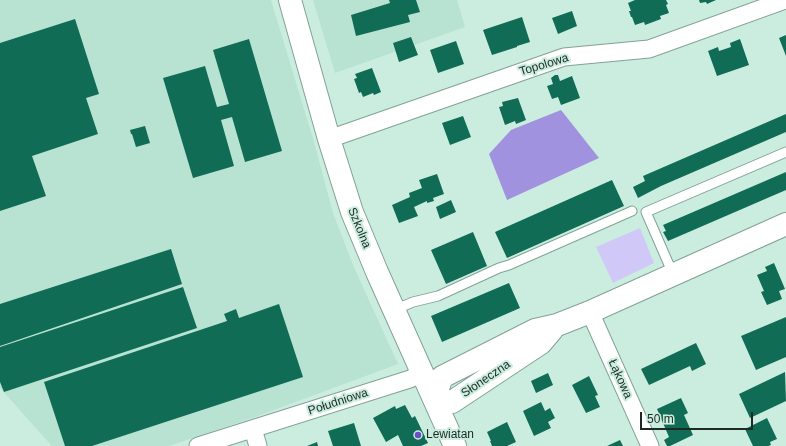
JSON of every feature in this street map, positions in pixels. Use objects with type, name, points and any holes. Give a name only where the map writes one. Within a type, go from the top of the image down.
[{"type":"street","name":"Szkolna","points":[[290,0],[329,139],[352,212],[455,446]]},
{"type":"street","name":"Topolowa","points":[[329,139],[564,57],[649,49],[785,0]]},
{"type":"street","name":"Słoneczna","points":[[434,399],[442,377],[535,330],[557,325],[590,312],[786,224]]},
{"type":"street","name":"Łąkowa","points":[[590,312],[650,446]]},
{"type":"street","name":"Południowa","points":[[198,446],[422,374]]},
{"type":"street","points":[[253,429],[258,446]]},
{"type":"lane","points":[[673,274],[646,212],[786,152]]},
{"type":"lane","points":[[394,310],[413,302],[438,296],[632,211]]},
{"type":"shaded area","points":[[0,0],[271,0],[314,142],[333,213],[353,265],[398,364],[255,417],[169,446],[52,446],[0,388]]},
{"type":"shaded area","points":[[313,0],[457,0],[465,27],[335,73]]},
{"type":"shaded area","points":[[561,110],[599,158],[507,200],[489,154],[511,130]]},
{"type":"shaded area","points":[[640,228],[654,263],[613,283],[596,247]]},
{"type":"building","points":[[389,0],[416,0],[420,12],[408,15],[410,22],[356,36],[351,15],[390,3]]},
{"type":"building","points":[[635,0],[666,0],[669,13],[660,16],[661,19],[645,25],[644,22],[635,25],[629,11],[631,11],[628,3]]},
{"type":"building","points":[[699,0],[716,0],[707,4],[706,2],[700,3]]},
{"type":"building","points":[[572,11],[577,26],[558,34],[552,18]]},
{"type":"building","points":[[522,17],[530,42],[492,55],[483,30]]},
{"type":"building","points":[[75,19],[99,94],[86,98],[98,134],[32,156],[46,196],[0,211],[0,43]]},
{"type":"building","points":[[786,35],[786,56],[779,38]]},
{"type":"building","points":[[411,37],[418,55],[399,62],[393,43]]},
{"type":"building","points":[[249,39],[282,151],[245,162],[232,117],[221,120],[234,166],[193,178],[163,78],[205,66],[217,107],[229,104],[213,50]]},
{"type":"building","points":[[740,39],[749,65],[717,76],[708,51],[718,47],[719,51],[731,47],[730,43]]},
{"type":"building","points":[[456,41],[464,64],[438,73],[430,50]]},
{"type":"building","points":[[372,68],[381,92],[363,97],[361,92],[359,93],[354,79],[357,78],[355,74]]},
{"type":"building","points":[[558,75],[560,81],[572,76],[580,98],[561,105],[558,97],[552,99],[547,86],[553,84],[551,78]]},
{"type":"building","points":[[518,98],[526,120],[516,124],[515,121],[505,125],[499,107],[503,106],[502,102]]},
{"type":"building","points":[[786,114],[786,132],[661,186],[638,198],[633,187],[645,181],[643,176]]},
{"type":"building","points":[[463,116],[471,137],[450,145],[442,123]]},
{"type":"building","points":[[145,126],[150,143],[136,147],[130,130]]},
{"type":"building","points":[[786,172],[786,190],[668,241],[663,232],[666,231],[663,225]]},
{"type":"building","points":[[437,174],[444,194],[433,198],[434,201],[427,203],[427,201],[414,207],[418,216],[399,223],[392,205],[410,197],[409,193],[422,188],[419,180]]},
{"type":"building","points":[[612,180],[624,206],[507,258],[495,232]]},
{"type":"building","points":[[451,200],[456,212],[440,219],[436,207]]},
{"type":"building","points":[[473,232],[487,266],[446,284],[431,250]]},
{"type":"building","points":[[171,249],[182,284],[0,346],[0,304]]},
{"type":"building","points":[[774,263],[785,289],[779,291],[782,299],[767,305],[761,292],[764,291],[757,275],[767,271],[765,267]]},
{"type":"building","points":[[509,283],[520,308],[442,342],[431,316]]},
{"type":"building","points":[[183,287],[197,328],[4,392],[0,382],[0,347]]},
{"type":"building","points":[[279,304],[303,377],[92,446],[65,446],[44,382],[227,321],[224,314],[236,309],[239,318]]},
{"type":"building","points":[[786,317],[786,357],[756,370],[741,336]]},
{"type":"building","points":[[696,343],[706,364],[692,371],[690,366],[649,385],[641,369]]},
{"type":"building","points":[[785,372],[786,401],[750,418],[739,394]]},
{"type":"building","points":[[548,373],[553,385],[536,393],[531,381]]},
{"type":"building","points":[[589,376],[598,395],[595,396],[600,407],[586,413],[572,385]]},
{"type":"building","points":[[681,398],[688,413],[684,415],[693,435],[667,446],[664,440],[669,437],[657,409]]},
{"type":"building","points":[[541,402],[545,411],[550,408],[555,418],[548,422],[551,428],[534,436],[523,411]]},
{"type":"building","points":[[405,405],[412,418],[415,416],[428,443],[421,446],[403,446],[398,435],[386,442],[373,418],[395,406],[396,409]]},
{"type":"building","points":[[767,418],[777,439],[770,442],[771,445],[768,446],[753,446],[745,429]]},
{"type":"building","points":[[507,422],[516,442],[507,446],[492,446],[487,432]]},
{"type":"building","points":[[354,423],[361,446],[333,446],[328,431]]},
{"type":"building","points":[[620,440],[623,446],[607,446]]},
{"type":"building","points":[[317,442],[318,446],[307,446]]},
{"type":"place","name":"Lewiatan","points":[[418,435]]}]
